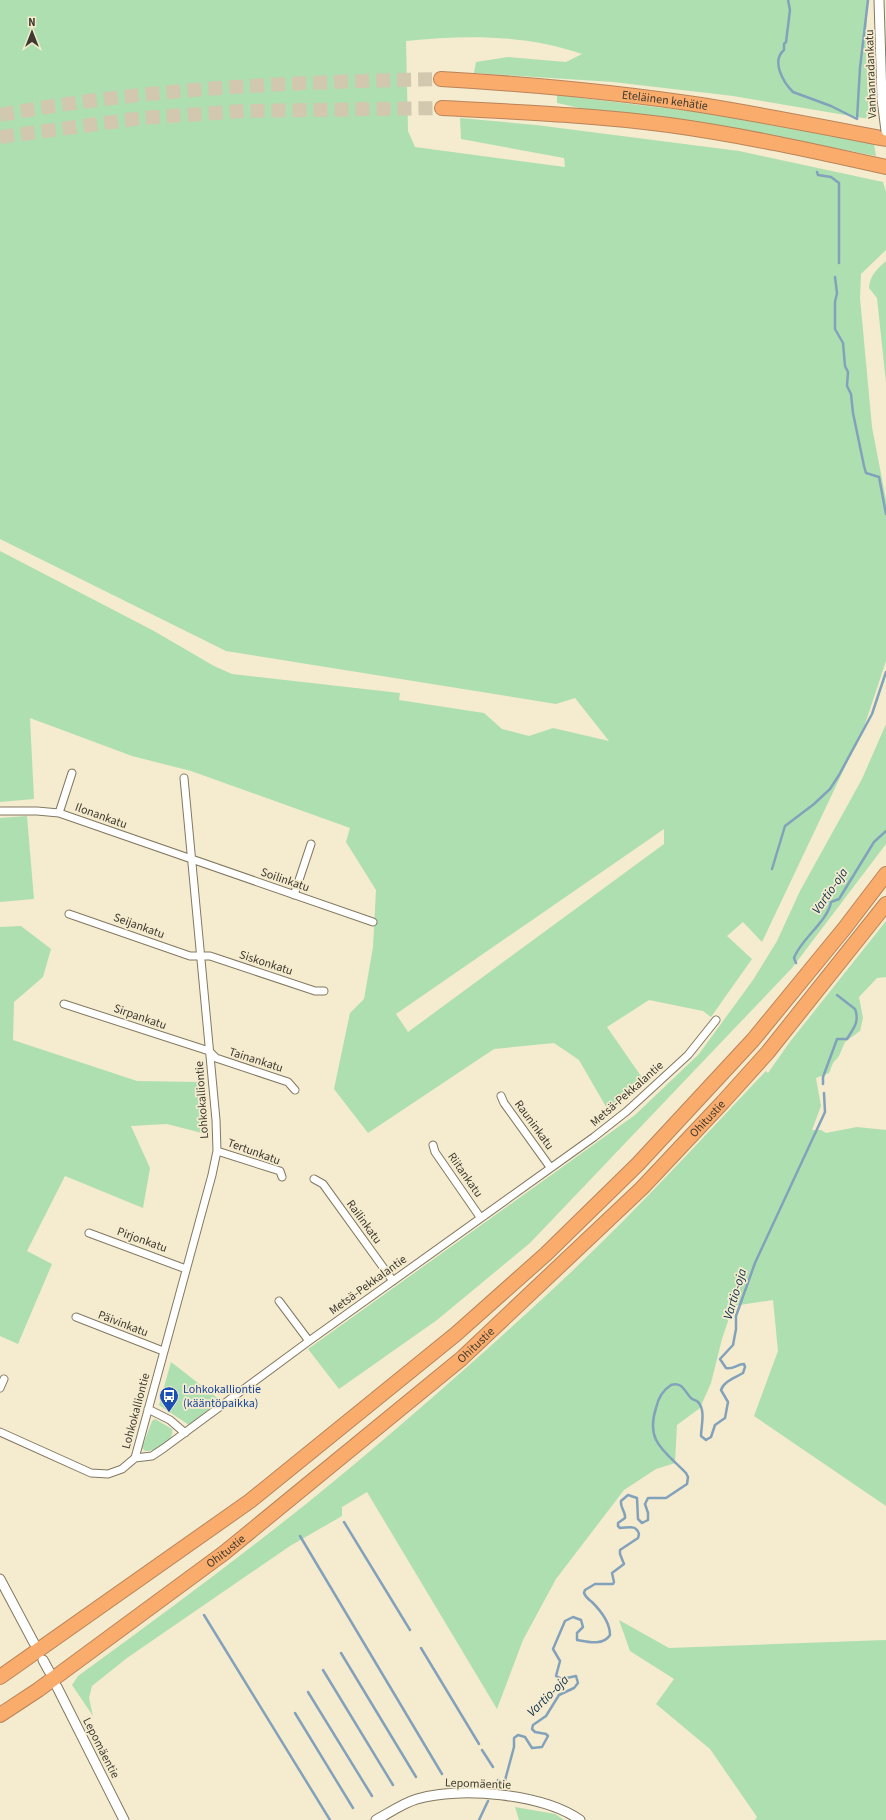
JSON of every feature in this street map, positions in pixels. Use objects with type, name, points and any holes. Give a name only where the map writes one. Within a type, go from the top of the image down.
[{"type":"highway","name":"Eteläinen kehätie","points":[[442,79],[512,83],[582,90],[701,106],[770,117],[886,139]]},
{"type":"highway","name":"Eteläinen kehätie","points":[[442,108],[613,119],[668,125],[765,140],[886,167]]},
{"type":"highway","points":[[770,117],[886,130]]},
{"type":"highway","points":[[765,140],[886,174]]},
{"type":"highway","name":"Ohitustie","points":[[0,1677],[250,1501],[456,1334],[546,1254],[638,1164],[753,1040],[844,929],[886,874]]},
{"type":"highway","name":"Ohitustie","points":[[0,1715],[38,1690],[224,1553],[461,1359],[636,1193],[723,1102],[768,1052],[886,904]]},
{"type":"street","name":"Vanhanradankatu","points":[[879,0],[881,15],[882,99],[886,130]]},
{"type":"street","name":"Vanhanradankatu","points":[[881,15],[886,2]]},
{"type":"street","points":[[59,813],[72,773]]},
{"type":"street","name":"Lohkokalliontie","points":[[135,1458],[163,1350],[212,1176],[217,1151],[216,1120],[202,956],[184,778]]},
{"type":"street","name":"Ilonankatu","points":[[0,811],[37,811],[59,813],[191,859]]},
{"type":"street","points":[[294,895],[311,844]]},
{"type":"street","name":"Soilinkatu","points":[[191,859],[373,922]]},
{"type":"street","name":"Seijankatu","points":[[69,914],[190,956],[202,956]]},
{"type":"street","name":"Siskonkatu","points":[[202,956],[210,956],[315,991],[324,991]]},
{"type":"street","name":"Sirpankatu","points":[[64,1004],[209,1051]]},
{"type":"street","name":"Metsä-Pekkalantie","points":[[0,1432],[91,1473],[108,1474],[122,1469],[135,1458],[152,1456],[627,1111],[688,1055],[716,1020]]},
{"type":"street","name":"Tainankatu","points":[[209,1051],[216,1058],[288,1082],[295,1090]]},
{"type":"street","name":"Rauninkatu","points":[[501,1096],[504,1103],[550,1167]]},
{"type":"street","name":"Riitankatu","points":[[433,1145],[435,1152],[480,1217]]},
{"type":"street","name":"Tertunkatu","points":[[217,1151],[280,1171],[282,1177]]},
{"type":"street","name":"Railinkatu","points":[[314,1179],[323,1184],[393,1281]]},
{"type":"street","name":"Pirjonkatu","points":[[89,1234],[186,1269]]},
{"type":"street","points":[[279,1301],[309,1341]]},
{"type":"street","name":"Päivinkatu","points":[[76,1317],[163,1350]]},
{"type":"street","points":[[0,1388],[4,1379]]},
{"type":"street","points":[[148,1408],[170,1420],[185,1433]]},
{"type":"street","points":[[0,1579],[34,1643]]},
{"type":"street","points":[[43,1660],[49,1671]]},
{"type":"street","name":"Lepomäentie","points":[[57,1687],[124,1820]]},
{"type":"street","name":"Lepomäentie","points":[[376,1820],[416,1799],[442,1794],[497,1794],[540,1802],[562,1809],[580,1820]]},
{"type":"green space","points":[[0,0],[867,0],[866,53],[869,119],[733,96],[613,82],[474,73],[476,62],[508,57],[566,62],[582,54],[560,47],[539,43],[495,38],[473,37],[406,41],[408,131],[415,147],[565,167],[564,158],[461,139],[460,118],[536,125],[739,151],[883,182],[886,192],[886,250],[861,274],[860,298],[872,427],[886,500],[886,661],[864,727],[762,942],[743,922],[727,936],[752,959],[711,1017],[703,1011],[649,1000],[607,1027],[643,1079],[609,1112],[579,1060],[554,1043],[494,1049],[368,1133],[334,1089],[350,1013],[364,999],[373,947],[376,890],[346,842],[350,828],[191,771],[132,756],[30,718],[34,799],[0,802],[0,551],[154,631],[214,666],[232,674],[400,693],[399,700],[484,713],[502,729],[529,736],[553,728],[609,741],[575,698],[556,704],[226,651],[0,539]],"holes":[[[664,829],[664,844],[408,1032],[396,1014]]]},
{"type":"green space","points":[[557,95],[705,113],[874,144],[876,156],[723,126],[589,110],[557,103]]},
{"type":"green space","points":[[886,261],[886,383],[877,298],[869,288],[872,276]]},
{"type":"green space","points":[[886,724],[886,844],[792,968],[530,1243],[437,1320],[339,1389],[308,1349],[635,1115],[699,1054],[753,980],[777,941],[800,891],[862,779]]},
{"type":"green space","points":[[27,816],[34,899],[0,902],[0,818]]},
{"type":"green space","points":[[886,921],[886,977],[877,978],[859,997],[863,1018],[860,1031],[845,1042],[829,1073],[816,1078],[821,1106],[812,1130],[821,1130],[826,1133],[857,1127],[886,1130],[886,1506],[754,1416],[778,1351],[773,1300],[733,1306],[722,1339],[711,1383],[700,1408],[677,1425],[675,1463],[656,1469],[624,1490],[556,1579],[523,1640],[497,1709],[367,1492],[342,1507],[342,1516],[290,1546],[127,1658],[92,1686],[89,1698],[93,1716],[72,1685],[78,1676],[250,1548],[306,1504],[369,1452],[493,1344],[581,1263],[688,1154],[766,1071],[768,1073],[789,1043]]},
{"type":"green space","points":[[21,926],[51,949],[43,977],[14,1002],[13,1040],[137,1081],[198,1082],[202,1133],[167,1124],[131,1126],[150,1168],[143,1208],[65,1176],[27,1251],[52,1264],[18,1344],[0,1336],[0,927]]},
{"type":"green space","points":[[171,1362],[220,1400],[189,1425],[159,1405]]},
{"type":"green space","points":[[155,1419],[172,1429],[171,1438],[159,1448],[145,1451],[142,1448],[152,1421]]},
{"type":"green space","points":[[619,1620],[669,1648],[886,1640],[886,1820],[755,1820],[757,1817],[710,1749],[656,1704],[674,1679],[630,1651]]},
{"type":"green space","points":[[515,1807],[555,1814],[564,1820],[519,1820]]},
{"type":"waterway","points":[[788,0],[790,10],[786,42],[784,44],[784,50],[780,55],[778,65],[782,77],[793,92],[831,106]]},
{"type":"waterway","points":[[831,106],[857,119],[860,68],[868,0]]},
{"type":"waterway","points":[[817,172],[818,175],[831,177],[839,183],[839,263]]},
{"type":"waterway","points":[[835,277],[837,293],[835,302],[835,329],[843,343],[845,366],[848,372],[847,386],[851,394],[853,413],[864,466],[866,473],[879,477],[886,514]]},
{"type":"waterway","points":[[772,869],[785,826],[814,804],[830,789],[839,775],[872,714],[886,672]]},
{"type":"waterway","name":"Vartio-oja","points":[[796,963],[794,958],[797,951],[825,916],[831,902],[839,899],[874,842],[886,831]]},
{"type":"waterway","name":"Vartio-oja","points":[[823,1084],[823,1077],[837,1039],[847,1039],[857,1018],[855,1009],[837,995]]},
{"type":"waterway","name":"Vartio-oja","points":[[494,1790],[504,1784],[514,1747],[514,1738],[518,1735],[525,1737],[532,1748],[542,1747],[548,1736],[546,1734],[535,1732],[532,1729],[533,1725],[546,1716],[559,1695],[574,1688],[578,1683],[576,1676],[562,1679],[556,1676],[560,1661],[553,1649],[565,1621],[573,1617],[581,1620],[583,1627],[577,1633],[577,1640],[599,1642],[603,1641],[610,1635],[610,1630],[602,1613],[584,1593],[585,1590],[595,1584],[613,1584],[612,1573],[624,1564],[620,1550],[638,1538],[639,1534],[636,1529],[631,1527],[620,1528],[618,1526],[618,1523],[625,1518],[621,1501],[628,1495],[637,1498],[638,1519],[642,1523],[648,1520],[648,1513],[645,1504],[648,1498],[666,1498],[687,1484],[688,1477],[686,1473],[664,1452],[655,1438],[653,1420],[661,1395],[671,1385],[675,1384],[682,1387],[691,1398],[698,1402],[702,1409],[701,1436],[706,1440],[711,1437],[715,1425],[725,1418],[728,1402],[721,1390],[722,1387],[727,1382],[743,1373],[745,1367],[744,1364],[726,1368],[720,1359],[733,1345],[736,1329],[736,1316],[755,1263],[825,1112],[824,1093]]},
{"type":"waterway","points":[[344,1522],[410,1630]]},
{"type":"waterway","points":[[300,1536],[442,1774]]},
{"type":"waterway","points":[[204,1615],[330,1820]]},
{"type":"waterway","points":[[421,1648],[479,1744]]},
{"type":"waterway","points":[[341,1653],[416,1777]]},
{"type":"waterway","points":[[323,1670],[393,1785]]},
{"type":"waterway","points":[[308,1692],[372,1796]]},
{"type":"waterway","points":[[295,1713],[353,1808]]},
{"type":"waterway","points":[[482,1750],[493,1767]]},
{"type":"waterway","name":"Vartio-oja","points":[[498,1780],[501,1787]]},
{"type":"waterway","name":"Vartio-oja","points":[[479,1820],[488,1801]]},
{"type":"tunnel","points":[[0,115],[109,98],[220,88],[330,82],[441,79]]},
{"type":"tunnel","points":[[0,137],[142,118],[244,111],[442,108]]},
{"type":"place","name":"Lohkokalliontie (kääntöpaikka)","points":[[169,1413]]}]
